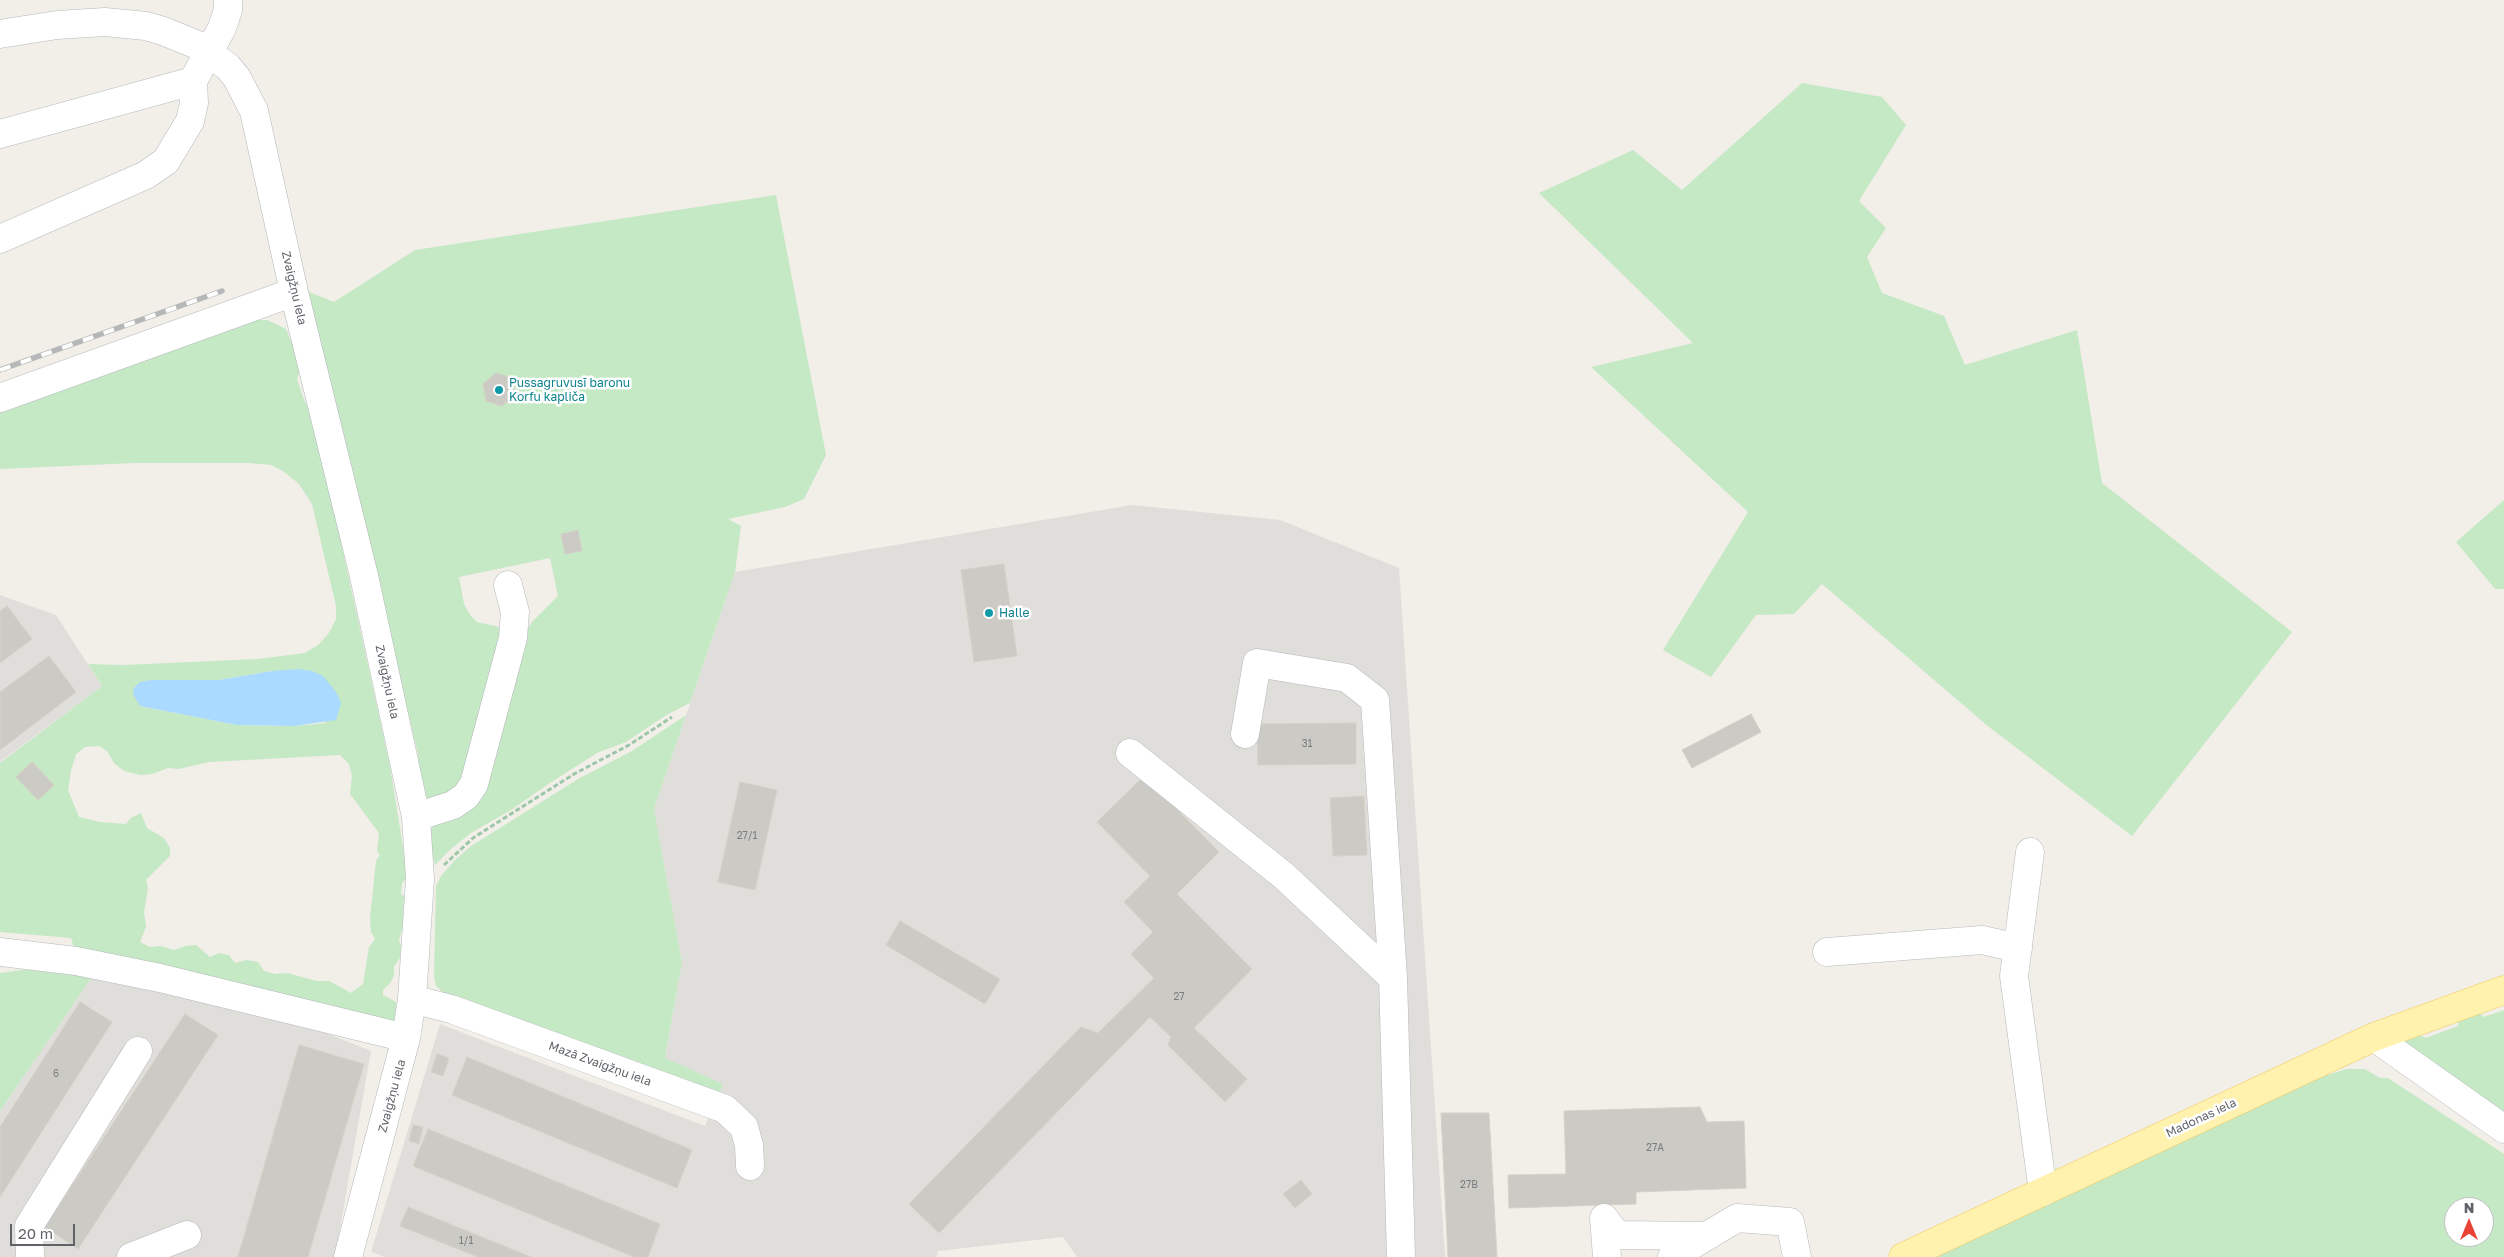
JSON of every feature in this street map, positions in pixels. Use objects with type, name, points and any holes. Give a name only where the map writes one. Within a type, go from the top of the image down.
[{"type":"main road","name":"Madonas iela","points":[[1903,1257],[2374,1037],[2504,990]]},
{"type":"street","points":[[0,239],[146,175],[166,161],[178,145],[190,121],[194,103],[193,81],[226,19],[228,0]]},
{"type":"street","name":"Zvaigžņu iela","points":[[0,34],[57,25],[126,23],[164,31],[209,52],[228,67],[237,78],[254,111],[294,292],[364,576],[416,817],[420,879],[412,999],[406,1038],[348,1257]]},
{"type":"street","points":[[0,134],[193,81]]},
{"type":"street","points":[[0,398],[294,292]]},
{"type":"street","points":[[416,817],[453,805],[466,796],[474,784],[513,638],[515,612],[508,585]]},
{"type":"street","points":[[1245,734],[1258,663],[1347,678],[1375,700],[1393,978],[1401,1257]]},
{"type":"street","points":[[1130,753],[1284,876],[1393,978]]},
{"type":"street","points":[[2030,852],[2014,976],[2043,1192]]},
{"type":"street","points":[[1827,952],[1982,940],[2018,948]]},
{"type":"street","points":[[0,952],[76,961],[160,978],[406,1038]]},
{"type":"street","name":"Mazā Zvaigžņu iela","points":[[412,999],[451,1009],[725,1110],[744,1127],[749,1145],[750,1166]]},
{"type":"street","points":[[2374,1037],[2504,1129]]},
{"type":"street","points":[[30,1257],[29,1226],[138,1051]]},
{"type":"street","points":[[1607,1257],[1604,1218],[1617,1235],[1706,1236]]},
{"type":"street","points":[[1672,1257],[1737,1218],[1790,1222],[1797,1257]]},
{"type":"street","points":[[130,1257],[187,1235]]},
{"type":"path","points":[[441,868],[473,838],[574,774],[629,745],[672,716]]},
{"type":"shaded area","points":[[1132,505],[1280,520],[1399,568],[1445,1257],[1077,1257],[1063,1237],[938,1251],[936,1257],[385,1257],[371,1252],[440,1024],[705,1126],[723,1084],[665,1059],[682,962],[654,809],[735,572]]},
{"type":"shaded area","points":[[0,595],[56,615],[102,686],[0,762]]},
{"type":"shaded area","points":[[92,977],[286,1017],[371,1051],[335,1257],[0,1257],[0,1111]]},
{"type":"green space","points":[[1802,83],[1882,97],[1906,125],[1859,201],[1886,228],[1867,257],[1882,293],[1944,316],[1965,365],[2077,330],[2102,483],[2292,632],[2132,836],[1989,727],[1822,584],[1794,614],[1756,615],[1711,677],[1663,650],[1748,512],[1591,367],[1693,343],[1539,193],[1633,150],[1682,190]]},
{"type":"green space","points":[[776,195],[826,455],[804,499],[785,507],[728,519],[741,526],[735,572],[690,703],[668,714],[626,742],[597,753],[511,810],[471,833],[435,865],[429,838],[431,829],[436,823],[460,812],[522,638],[532,622],[558,596],[550,558],[459,577],[464,604],[470,615],[477,622],[499,627],[503,633],[464,787],[427,801],[423,796],[420,785],[418,754],[333,404],[309,292],[334,302],[415,250]]},
{"type":"green space","points":[[256,320],[267,320],[286,329],[296,353],[299,373],[297,379],[304,400],[314,419],[390,766],[405,860],[406,879],[402,883],[401,894],[404,896],[403,925],[399,941],[401,946],[400,958],[394,966],[394,975],[391,982],[383,990],[383,995],[396,1002],[397,1019],[394,1025],[74,948],[71,938],[0,932],[0,763],[102,686],[88,664],[123,665],[258,659],[305,653],[318,645],[329,633],[336,619],[336,606],[312,504],[299,484],[283,471],[271,465],[249,463],[134,463],[0,469],[0,410]],"holes":[[[272,671],[326,723],[294,726],[237,725],[140,706],[151,680],[219,680]],[[99,746],[107,751],[114,763],[124,771],[140,775],[152,774],[168,768],[179,769],[209,762],[340,755],[349,764],[352,776],[350,794],[379,833],[377,851],[380,855],[376,861],[370,918],[371,932],[375,939],[369,947],[363,984],[351,993],[329,981],[317,981],[287,973],[275,974],[264,971],[258,962],[247,960],[235,963],[229,955],[219,953],[210,957],[196,945],[174,950],[161,946],[150,947],[140,942],[146,927],[144,912],[148,888],[146,880],[170,856],[170,848],[164,838],[147,828],[141,813],[131,818],[126,824],[100,822],[79,817],[68,790],[71,771],[76,754],[85,747]]]},
{"type":"green space","points":[[2504,500],[2504,589],[2495,589],[2456,542]]},
{"type":"green space","points":[[686,715],[654,809],[682,962],[665,1058],[723,1084],[719,1095],[445,994],[436,986],[434,976],[436,886],[441,876],[454,861],[471,846],[578,779],[632,751]]},
{"type":"green space","points":[[29,969],[92,977],[0,1111],[0,973]]},
{"type":"green space","points":[[2504,1010],[2504,1126],[2401,1046],[2404,1041],[2419,1035],[2426,1038],[2458,1026],[2459,1019],[2478,1012],[2484,1017]]},
{"type":"green space","points":[[2347,1069],[2365,1069],[2380,1078],[2388,1078],[2504,1154],[2504,1257],[1928,1257],[2311,1080]]},
{"type":"water","points":[[299,669],[312,671],[323,676],[336,692],[341,703],[336,720],[294,726],[237,725],[140,706],[133,694],[134,688],[140,682],[151,680],[219,680],[272,671]]},
{"type":"building","name":"Pussagruvusī baronu Korfu kapliča","points":[[496,373],[512,378],[515,395],[502,406],[486,401],[483,384]]},
{"type":"building","points":[[578,530],[582,551],[565,554],[561,534]]},
{"type":"building","name":"Halle","points":[[1004,564],[1017,656],[974,662],[961,570]]},
{"type":"building","points":[[7,606],[32,639],[0,663],[0,611]]},
{"type":"building","points":[[49,656],[76,692],[0,750],[0,692]]},
{"type":"building","points":[[1751,714],[1761,732],[1692,768],[1682,750]]},
{"type":"building","points":[[1356,723],[1356,764],[1258,765],[1257,724]]},
{"type":"building","points":[[32,762],[54,785],[38,800],[16,777]]},
{"type":"building","points":[[1144,776],[1219,852],[1177,894],[1252,969],[1194,1028],[1247,1079],[1225,1102],[1168,1045],[1171,1037],[1150,1017],[939,1233],[909,1204],[1081,1027],[1098,1033],[1154,978],[1131,954],[1153,932],[1124,902],[1150,876],[1097,822]]},
{"type":"building","points":[[740,782],[777,790],[755,890],[718,882]]},
{"type":"building","points":[[1364,796],[1367,855],[1333,856],[1330,798]]},
{"type":"building","points":[[900,921],[1000,979],[985,1004],[886,945]]},
{"type":"building","points":[[80,1002],[112,1022],[0,1197],[0,1127]]},
{"type":"building","points":[[185,1014],[218,1035],[78,1249],[45,1227]]},
{"type":"building","points":[[299,1045],[364,1064],[308,1257],[238,1257]]},
{"type":"building","points":[[437,1054],[449,1058],[443,1076],[431,1072]]},
{"type":"building","points":[[467,1057],[692,1150],[677,1188],[452,1095]]},
{"type":"building","points":[[1700,1107],[1707,1122],[1744,1121],[1746,1188],[1636,1192],[1636,1204],[1509,1208],[1508,1175],[1566,1174],[1564,1111]]},
{"type":"building","points":[[1441,1113],[1489,1113],[1497,1257],[1448,1257]]},
{"type":"building","points":[[413,1125],[423,1127],[419,1144],[409,1141]]},
{"type":"building","points":[[428,1129],[660,1224],[648,1257],[634,1257],[413,1166]]},
{"type":"building","points":[[1301,1180],[1312,1194],[1295,1208],[1283,1194]]},
{"type":"building","points":[[408,1207],[531,1257],[478,1257],[400,1226]]},
{"type":"railway","points":[[0,370],[222,291]]},
{"type":"place","name":"Pussagruvusī baronu Korfu kapliča","points":[[499,390]]},
{"type":"place","name":"Halle","points":[[989,613]]}]
